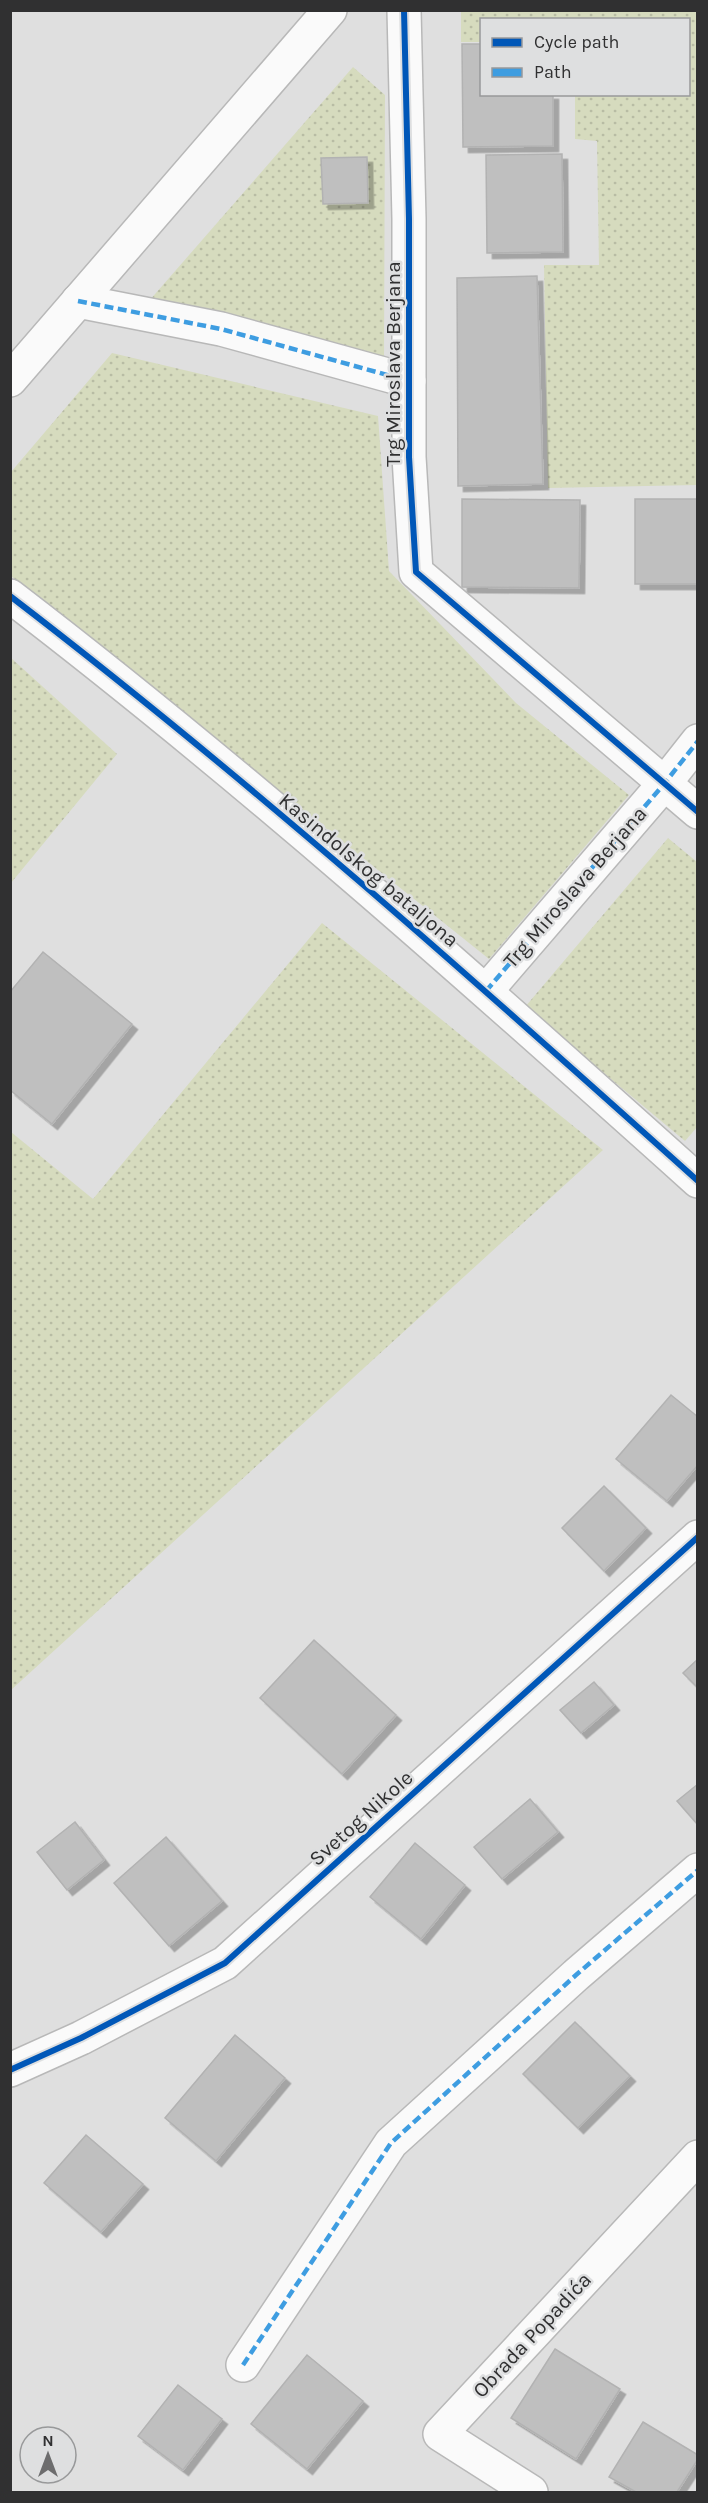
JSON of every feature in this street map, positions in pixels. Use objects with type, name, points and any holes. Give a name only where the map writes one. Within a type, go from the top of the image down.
[{"type":"street","points":[[10,380],[330,10]]},
{"type":"street","name":"Trg Miroslava Berjana","points":[[404,10],[409,219],[409,457],[416,572],[664,784]]},
{"type":"street","points":[[78,301],[221,329],[409,381]]},
{"type":"street","name":"Kasindolskog bataljona","points":[[10,596],[117,678],[486,991],[698,1181]]},
{"type":"street","name":"Trg Miroslava Berjana","points":[[486,991],[664,784],[698,741]]},
{"type":"street","points":[[664,784],[698,812]]},
{"type":"street","name":"Svetog Nikole","points":[[10,2070],[81,2038],[225,1962],[698,1537]]},
{"type":"street","points":[[243,2365],[391,2143],[576,1975],[698,1870]]},
{"type":"street","name":"Obrada Popadića","points":[[531,2493],[440,2434],[698,2157]]},
{"type":"green space","points":[[461,11],[697,11],[697,485],[548,488],[544,265],[599,265],[597,141],[575,139],[575,96],[690,96],[690,18],[480,18],[480,42],[461,42]]},
{"type":"green space","points":[[353,67],[385,95],[384,362],[142,309]]},
{"type":"green space","points":[[112,353],[378,416],[389,571],[516,703],[629,795],[489,959],[11,576],[11,472]]},
{"type":"green space","points":[[10,657],[117,754],[11,883],[10,883]]},
{"type":"green space","points":[[668,838],[697,862],[698,1126],[685,1141],[525,1007]]},
{"type":"green space","points":[[322,923],[603,1150],[11,1690],[11,1132],[93,1199]]},
{"type":"building","points":[[462,44],[480,44],[480,96],[553,96],[553,146],[463,147]]},
{"type":"building","points":[[562,154],[563,252],[487,253],[486,155]]},
{"type":"building","points":[[367,157],[368,203],[323,204],[321,158]]},
{"type":"building","points":[[537,276],[543,484],[458,486],[457,278]]},
{"type":"building","points":[[462,499],[580,500],[579,588],[462,587]]},
{"type":"building","points":[[635,499],[698,499],[698,584],[635,584]]},
{"type":"building","points":[[43,952],[132,1024],[52,1124],[10,1090],[10,992]]},
{"type":"building","points":[[671,1395],[698,1417],[698,1465],[667,1501],[616,1459]]},
{"type":"building","points":[[604,1486],[646,1528],[604,1571],[562,1528]]},
{"type":"building","points":[[314,1640],[396,1715],[342,1774],[260,1698]]},
{"type":"building","points":[[698,1659],[698,1688],[683,1673]]},
{"type":"building","points":[[594,1682],[614,1705],[581,1733],[560,1710]]},
{"type":"building","points":[[698,1784],[698,1825],[677,1801]]},
{"type":"building","points":[[530,1799],[558,1832],[502,1879],[474,1847]]},
{"type":"building","points":[[75,1822],[104,1860],[67,1890],[37,1852]]},
{"type":"building","points":[[166,1837],[222,1901],[169,1946],[114,1883]]},
{"type":"building","points":[[415,1843],[465,1885],[421,1939],[370,1897]]},
{"type":"building","points":[[575,2022],[630,2076],[578,2128],[523,2074]]},
{"type":"building","points":[[235,2035],[285,2078],[216,2161],[165,2118]]},
{"type":"building","points":[[86,2135],[143,2184],[101,2232],[44,2183]]},
{"type":"building","points":[[555,2349],[620,2389],[576,2459],[511,2418]]},
{"type":"building","points":[[307,2355],[363,2401],[307,2469],[251,2424]]},
{"type":"building","points":[[178,2385],[222,2419],[183,2470],[138,2436]]},
{"type":"building","points":[[643,2422],[698,2455],[698,2459],[677,2492],[636,2492],[609,2477]]},
{"type":"marked path","points":[[78,301],[221,329],[409,381]]},
{"type":"marked path","points":[[486,991],[664,784],[698,741]]},
{"type":"marked path","points":[[243,2365],[391,2143],[576,1975],[698,1870]]},
{"type":"cycle path","points":[[404,10],[409,219],[409,457],[416,572],[698,812]]},
{"type":"cycle path","points":[[10,596],[187,736],[360,882],[698,1181]]},
{"type":"cycle path","points":[[10,2070],[81,2038],[225,1963],[698,1537]]}]
